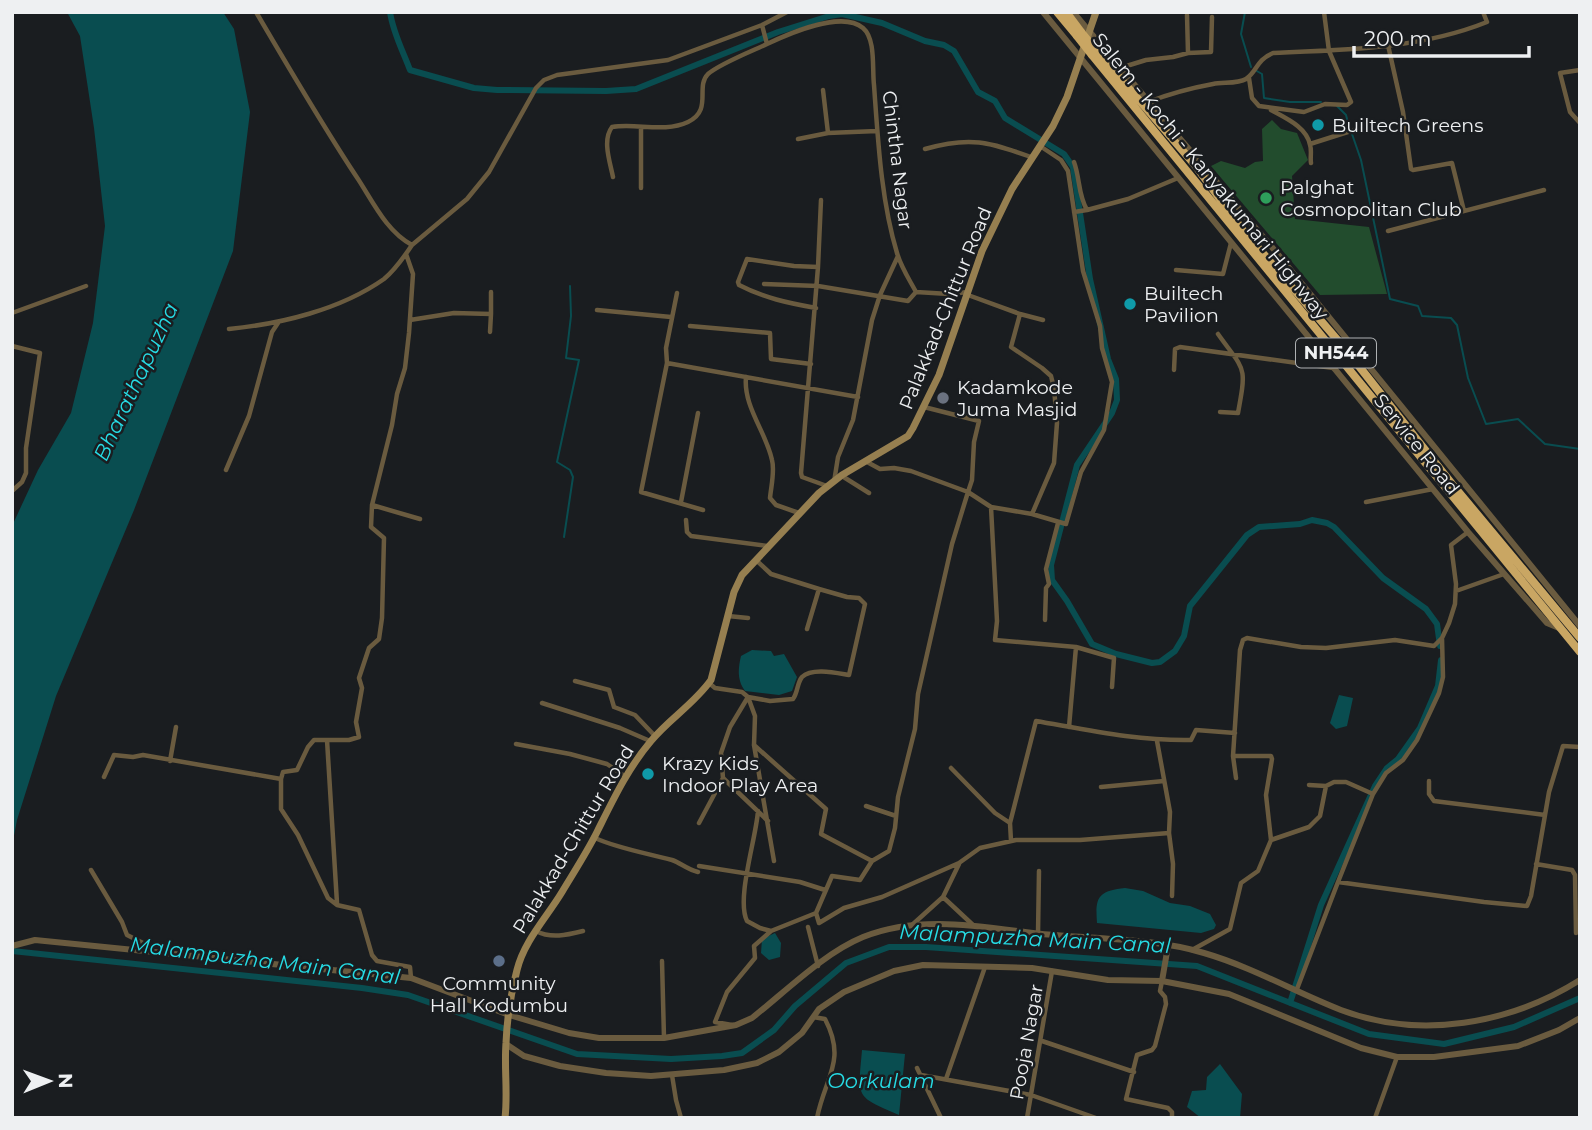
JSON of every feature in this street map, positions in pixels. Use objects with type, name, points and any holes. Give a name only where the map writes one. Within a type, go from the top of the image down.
[{"type":"highway","name":"Salem - Kochi - Kanyakumari Highway","points":[[1057,12],[1083,34]]},
{"type":"highway","name":"Salem - Kochi - Kanyakumari Highway","points":[[1066,12],[1094,52],[1580,652]]},
{"type":"highway","name":"Salem - Kochi - Kanyakumari Highway","points":[[1094,52],[1195,165],[1242,229],[1347,351],[1467,503],[1580,638]]},
{"type":"main road","name":"Palakkad-Chittur Road","points":[[505,1118],[509,1015],[517,968],[536,931],[594,838],[611,801],[626,777],[653,739],[709,683],[734,592],[742,575],[831,484],[908,436],[939,375],[982,251],[1031,157],[1067,97],[1081,60],[1083,34],[1097,12]]},
{"type":"street","points":[[256,12],[325,129],[385,220],[402,240],[412,245]]},
{"type":"street","points":[[229,329],[296,318],[348,298],[384,278],[412,245],[467,200],[489,172],[530,98],[544,80],[556,75],[668,60],[762,25],[787,12]]},
{"type":"street","name":"Service Road","points":[[1043,12],[1468,532],[1547,623],[1561,628]]},
{"type":"street","name":"Service Road","points":[[1073,12],[1083,34],[1120,68],[1276,252],[1580,626]]},
{"type":"street","points":[[1267,108],[1304,112],[1325,104],[1348,105],[1351,102],[1329,51],[1324,12]]},
{"type":"street","points":[[1148,102],[1215,83],[1242,81],[1262,58],[1273,53],[1388,45],[1457,33],[1487,22],[1483,12]]},
{"type":"street","points":[[1187,15],[1188,52]]},
{"type":"street","points":[[1120,68],[1188,52],[1211,52],[1212,17]]},
{"type":"street","name":"Chintha Nagar","points":[[767,44],[809,27],[845,23],[864,29],[871,44],[886,208],[898,256],[916,292]]},
{"type":"street","points":[[613,177],[608,153],[608,132],[612,127],[668,126],[690,121],[699,114],[704,84],[709,73],[767,44],[762,25]]},
{"type":"street","points":[[1388,45],[1403,112],[1411,169],[1452,163],[1464,211]]},
{"type":"street","points":[[1580,70],[1560,73],[1570,112],[1580,123]]},
{"type":"street","points":[[1250,75],[1254,103],[1299,127],[1310,144],[1311,163]]},
{"type":"street","points":[[823,90],[828,133]]},
{"type":"street","points":[[641,127],[641,187]]},
{"type":"street","points":[[1310,144],[1353,130]]},
{"type":"street","points":[[798,139],[828,133],[877,131]]},
{"type":"street","points":[[925,149],[968,140],[996,144],[1031,157]]},
{"type":"street","points":[[867,462],[880,470],[894,468],[911,471],[968,492],[991,507],[1032,514],[1066,524],[1081,472],[1104,430],[1112,382],[1102,348],[1100,326],[1083,271],[1066,164],[1040,145]]},
{"type":"street","points":[[1074,162],[1078,172],[1079,191],[1087,210]]},
{"type":"street","points":[[1074,212],[1128,199],[1178,178]]},
{"type":"street","points":[[1388,231],[1544,190]]},
{"type":"street","points":[[821,200],[818,286],[802,477],[831,484],[838,457],[853,420],[872,320],[898,256]]},
{"type":"street","points":[[1176,270],[1223,274],[1231,242]]},
{"type":"street","points":[[406,254],[413,274],[405,368],[372,505],[371,527],[384,538],[382,618],[379,639],[369,648],[359,678],[362,688],[356,722],[359,737],[349,740],[314,740],[307,747],[297,770],[283,772],[281,809],[298,835],[328,898],[337,905],[359,910],[372,955],[377,961],[410,967],[411,978]]},
{"type":"street","points":[[816,308],[759,296],[738,285],[738,282],[747,260],[818,267]]},
{"type":"street","points":[[764,284],[818,286],[908,301],[916,292],[968,293],[1020,314],[1043,320]]},
{"type":"street","points":[[12,313],[86,286]]},
{"type":"street","points":[[490,332],[492,292]]},
{"type":"street","points":[[677,293],[666,348],[667,363],[641,492],[703,510]]},
{"type":"street","points":[[597,310],[671,317]]},
{"type":"street","points":[[410,320],[454,313],[491,314]]},
{"type":"street","points":[[1020,314],[1011,346],[1051,376],[1057,424],[1054,463],[1032,514]]},
{"type":"street","points":[[226,470],[249,416],[272,332],[279,322]]},
{"type":"street","points":[[690,327],[771,333],[771,359],[811,364]]},
{"type":"street","points":[[1218,334],[1243,367],[1244,376],[1238,413],[1220,412]]},
{"type":"street","points":[[12,346],[40,353],[26,448],[26,473],[22,482],[12,491]]},
{"type":"street","points":[[1174,370],[1175,349],[1180,347],[1334,368]]},
{"type":"street","points":[[667,363],[858,397]]},
{"type":"street","points":[[746,377],[745,391],[773,462],[770,498],[776,505],[800,513]]},
{"type":"street","points":[[924,407],[976,420],[979,424],[974,442],[972,480],[952,544],[918,694],[915,729],[898,797],[889,851],[872,861],[860,880],[832,876],[816,913],[819,923],[844,908],[882,897],[959,863],[980,848],[1011,841],[1080,840],[1169,833]]},
{"type":"street","points":[[681,502],[698,413]]},
{"type":"street","points":[[842,475],[869,493]]},
{"type":"street","points":[[1367,502],[1434,489]]},
{"type":"street","points":[[372,505],[420,519]]},
{"type":"street","points":[[991,507],[997,621],[995,640],[1076,647],[1114,658],[1112,687]]},
{"type":"street","points":[[687,520],[689,535],[768,547]]},
{"type":"street","points":[[1045,620],[1046,588],[1049,584],[1046,569],[1058,523]]},
{"type":"street","points":[[1236,778],[1233,756],[1242,639],[1326,648],[1395,640],[1434,646],[1450,624],[1456,591],[1451,545],[1468,532]]},
{"type":"street","points":[[748,697],[782,701],[793,699],[802,678],[807,674],[828,672],[849,675],[864,604],[859,598],[846,597],[771,574],[756,559]]},
{"type":"street","points":[[1456,591],[1504,574]]},
{"type":"street","points":[[807,629],[819,589]]},
{"type":"street","points":[[728,617],[748,618]]},
{"type":"street","points":[[1294,988],[1373,794],[1386,773],[1403,760],[1429,718],[1443,677],[1442,638]]},
{"type":"street","points":[[1069,727],[1076,647]]},
{"type":"street","points":[[575,681],[609,690],[614,707],[635,715],[653,739]]},
{"type":"street","points":[[709,683],[715,688],[742,692],[748,697],[755,716],[754,745],[774,861]]},
{"type":"street","points":[[699,823],[723,778],[721,753],[730,727],[748,697]]},
{"type":"street","points":[[586,717],[542,703],[653,739]]},
{"type":"street","points":[[1011,841],[1010,823],[1036,721],[1099,734],[1157,741],[1191,740],[1196,730],[1235,733]]},
{"type":"street","points":[[170,761],[176,727]]},
{"type":"street","points":[[327,740],[337,905]]},
{"type":"street","points":[[1157,741],[1170,812],[1172,896]]},
{"type":"street","points":[[516,744],[607,764],[626,777]]},
{"type":"street","points":[[754,745],[826,808],[821,834],[872,861]]},
{"type":"street","points":[[1338,882],[1527,906],[1559,753],[1563,746],[1580,747]]},
{"type":"street","points":[[104,777],[114,755],[144,755],[281,779]]},
{"type":"street","points":[[1192,950],[1230,929],[1241,883],[1258,871],[1271,840],[1266,795],[1272,758],[1233,756]]},
{"type":"street","points":[[951,768],[995,813],[1010,823]]},
{"type":"street","points":[[723,778],[768,821]]},
{"type":"street","points":[[1101,787],[1164,781]]},
{"type":"street","points":[[1429,781],[1429,794],[1434,801],[1545,815]]},
{"type":"street","points":[[1308,785],[1326,786],[1334,782],[1346,782],[1373,794]]},
{"type":"street","points":[[1271,840],[1309,827],[1320,816],[1326,786]]},
{"type":"street","points":[[866,806],[896,816]]},
{"type":"street","points":[[758,811],[746,875],[745,918],[760,928],[771,931]]},
{"type":"street","points":[[594,838],[628,851],[675,861],[685,869],[800,882],[825,890]]},
{"type":"street","points":[[912,925],[943,897],[959,863]]},
{"type":"street","points":[[1536,864],[1572,870],[1575,874],[1577,933]]},
{"type":"street","points":[[91,870],[127,935],[147,945],[154,953]]},
{"type":"street","points":[[1038,933],[1039,871]]},
{"type":"street","points":[[943,897],[974,926]]},
{"type":"street","points":[[736,1025],[715,1021],[727,992],[755,958],[754,946],[771,931],[816,913]]},
{"type":"street","points":[[12,946],[35,940],[411,978],[509,1015],[569,1033],[599,1038],[664,1038],[736,1025],[752,1018],[845,946],[864,937],[922,923],[1115,937],[1168,949],[1192,950],[1258,972],[1341,1010],[1377,1021],[1406,1025],[1432,1026],[1477,1021],[1512,1013],[1555,996],[1580,980]]},
{"type":"street","points":[[808,927],[818,966]]},
{"type":"street","points":[[536,931],[544,936],[552,936],[583,930]]},
{"type":"street","points":[[1168,949],[1160,991],[1166,1001],[1155,1046],[1152,1050],[1137,1055],[1126,1099],[1168,1108],[1172,1112],[1172,1118]]},
{"type":"street","points":[[662,961],[664,1038]]},
{"type":"street","points":[[506,1044],[524,1056],[560,1066],[606,1073],[673,1075],[724,1070],[757,1063],[779,1052],[802,1033],[819,1009],[844,992],[894,971],[923,965],[1052,971],[1108,979],[1162,981],[1229,994],[1361,1048],[1397,1057],[1434,1057],[1518,1046],[1559,1030],[1580,1018]]},
{"type":"street","points":[[946,1079],[985,967]]},
{"type":"street","name":"Pooja Nagar","points":[[1027,1118],[1052,971]]},
{"type":"street","points":[[814,1017],[825,1019],[836,1049],[834,1068],[817,1118]]},
{"type":"street","points":[[1042,1041],[1133,1072]]},
{"type":"street","points":[[1376,1117],[1397,1057]]},
{"type":"street","points":[[917,1068],[941,1118]]},
{"type":"street","points":[[673,1075],[681,1118]]},
{"type":"street","points":[[921,1075],[1031,1095],[1096,1118]]},
{"type":"green space","name":"Palghat Cosmopolitan Club","points":[[1272,120],[1281,129],[1297,133],[1308,160],[1292,176],[1295,219],[1369,227],[1387,294],[1320,295],[1211,166],[1221,161],[1245,168],[1263,161],[1262,129]]},
{"type":"water","name":"Bharathapuzha","points":[[67,12],[223,12],[234,29],[250,112],[233,251],[134,510],[56,696],[17,820],[12,846],[12,526],[38,470],[71,413],[93,323],[105,226],[80,36]]},
{"type":"water","points":[[752,650],[771,651],[774,656],[784,654],[797,677],[792,691],[779,695],[745,691],[739,679],[740,661],[741,656]]},
{"type":"water","points":[[1339,695],[1353,698],[1347,726],[1336,729],[1330,723]]},
{"type":"water","points":[[1125,888],[1143,891],[1170,903],[1190,906],[1210,914],[1216,925],[1214,929],[1201,933],[1097,923],[1100,897],[1109,891]]},
{"type":"water","points":[[775,933],[781,943],[780,957],[769,960],[761,953],[762,939]]},
{"type":"water","name":"Oorkulam","points":[[862,1050],[905,1054],[899,1115],[874,1104],[862,1093]]},
{"type":"water","points":[[1220,1064],[1242,1094],[1240,1118],[1201,1118],[1187,1107],[1192,1091],[1206,1090],[1207,1077]]},
{"type":"waterway","points":[[390,12],[410,70],[474,88],[497,90],[636,89],[778,32],[842,14],[882,23],[954,51],[978,92],[995,101],[1005,118],[1064,154],[1073,167],[1090,279],[1108,359],[1116,379],[1117,400],[1112,413],[1077,465],[1051,565],[1052,580],[1092,644],[1116,654],[1152,663],[1160,662],[1175,651],[1184,636],[1190,606],[1247,535],[1259,527],[1300,524],[1312,520],[1334,527],[1383,578],[1426,609],[1437,624],[1440,646]]},
{"type":"waterway","points":[[1245,12],[1241,34],[1251,67]]},
{"type":"waterway","points":[[1255,70],[1262,74],[1264,98],[1290,102],[1321,102]]},
{"type":"waterway","points":[[1337,106],[1346,115],[1349,127]]},
{"type":"waterway","points":[[1352,134],[1361,160],[1390,299],[1418,306],[1422,316],[1451,318],[1457,325],[1468,378],[1486,424],[1518,419],[1545,444],[1580,449]]},
{"type":"waterway","points":[[564,537],[573,477],[570,470],[557,462],[579,360],[566,358],[571,316],[570,286]]},
{"type":"waterway","points":[[1290,1003],[1321,905],[1375,786],[1420,728],[1438,686],[1441,660]]},
{"type":"waterway","name":"Malampuzha Main Canal","points":[[12,951],[408,995],[577,1054],[671,1059],[742,1053],[774,1030],[795,1006],[846,963],[889,947],[926,947],[1197,966],[1369,1034],[1444,1044],[1514,1027],[1580,998]]},
{"type":"place","name":"Builtech Greens","points":[[1318,125]]},
{"type":"place","name":"Palghat Cosmopolitan Club","points":[[1266,198]]},
{"type":"place","name":"Builtech Pavilion","points":[[1130,304]]},
{"type":"place","name":"Kadamkode Juma Masjid","points":[[943,398]]},
{"type":"place","name":"Krazy Kids Indoor Play Area","points":[[648,774]]},
{"type":"place","name":"Community Hall Kodumbu","points":[[499,961]]}]
